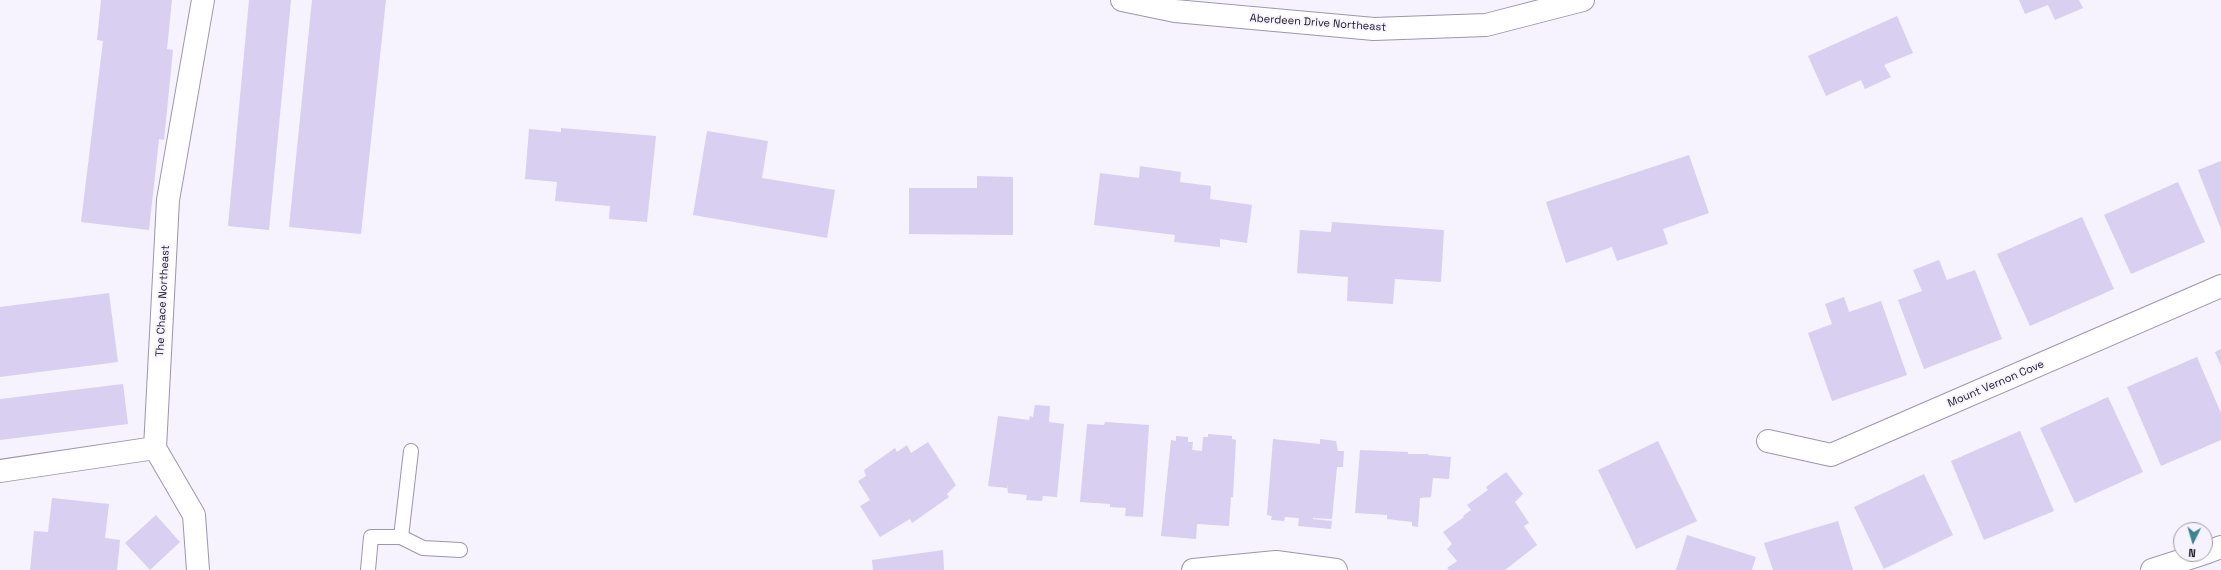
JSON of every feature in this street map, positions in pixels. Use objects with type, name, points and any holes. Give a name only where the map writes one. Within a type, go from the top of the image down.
[{"type":"street","name":"The Chace Northeast","points":[[155,448],[168,200],[203,0]]},
{"type":"street","name":"Aberdeen Drive Northeast","points":[[1122,0],[1175,11],[1374,29],[1486,24],[1584,0]]},
{"type":"street","name":"Mount Vernon Cove","points":[[1768,441],[1831,455],[2221,286]]},
{"type":"street","points":[[0,471],[155,448],[194,515],[198,570]]},
{"type":"street","points":[[1193,570],[1276,562],[1336,570]]},
{"type":"street","points":[[2152,570],[2177,562]]},
{"type":"lane","points":[[401,537],[411,451]]},
{"type":"lane","points":[[368,570],[371,537],[401,537],[424,548],[460,550]]},
{"type":"building","points":[[101,0],[172,0],[167,49],[173,50],[164,140],[159,139],[149,230],[81,222],[103,41],[97,40]]},
{"type":"building","points":[[249,0],[291,0],[269,230],[228,226]]},
{"type":"building","points":[[312,0],[386,0],[361,234],[289,227]]},
{"type":"building","points":[[2019,0],[2079,0],[2083,8],[2055,20],[2048,5],[2025,14]]},
{"type":"building","points":[[1897,16],[1913,53],[1884,65],[1891,77],[1865,89],[1861,80],[1826,96],[1808,56]]},
{"type":"building","points":[[561,128],[656,136],[647,222],[609,219],[610,206],[555,201],[557,182],[525,179],[529,129],[561,132]]},
{"type":"building","points":[[707,131],[768,141],[762,178],[835,190],[827,238],[693,215]]},
{"type":"building","points":[[1689,155],[1709,213],[1663,229],[1668,244],[1617,261],[1612,247],[1566,263],[1546,202]]},
{"type":"building","points":[[2221,161],[2221,229],[2198,170]]},
{"type":"building","points":[[1140,166],[1181,172],[1180,182],[1211,186],[1210,199],[1252,205],[1247,243],[1220,239],[1220,247],[1174,242],[1175,235],[1094,225],[1100,173],[1139,178]]},
{"type":"building","points":[[977,176],[1013,177],[1013,235],[909,234],[909,188],[977,188]]},
{"type":"building","points":[[2178,182],[2205,242],[2131,274],[2104,215]]},
{"type":"building","points":[[2082,217],[2114,289],[2030,326],[1997,254]]},
{"type":"building","points":[[1332,222],[1444,230],[1441,282],[1395,279],[1393,304],[1347,301],[1348,277],[1297,273],[1300,230],[1331,232]]},
{"type":"building","points":[[1939,260],[1947,280],[1975,270],[2002,339],[1924,369],[1898,300],[1922,291],[1913,270]]},
{"type":"building","points":[[109,293],[118,362],[0,377],[0,307]]},
{"type":"building","points":[[1844,297],[1849,312],[1881,301],[1907,375],[1832,401],[1808,333],[1832,324],[1825,304]]},
{"type":"building","points":[[2221,349],[2221,366],[2215,352]]},
{"type":"building","points":[[2197,357],[2221,413],[2221,440],[2161,466],[2127,387]]},
{"type":"building","points":[[123,384],[128,424],[0,440],[0,399]]},
{"type":"building","points":[[2108,397],[2143,472],[2075,503],[2040,428]]},
{"type":"building","points":[[1035,405],[1050,406],[1049,422],[1064,424],[1057,497],[1043,496],[1042,501],[1026,500],[1027,495],[1008,493],[1007,484],[1007,488],[988,486],[998,416],[1029,420],[1030,416],[1033,417]]},
{"type":"building","points":[[1105,422],[1149,425],[1143,517],[1125,516],[1126,508],[1110,507],[1110,504],[1080,502],[1087,424],[1104,425]]},
{"type":"building","points":[[2020,431],[2054,511],[1984,540],[1951,461]]},
{"type":"building","points":[[1208,434],[1232,436],[1232,439],[1236,440],[1233,497],[1231,497],[1229,526],[1197,524],[1196,539],[1161,536],[1171,440],[1176,441],[1176,436],[1188,437],[1188,442],[1193,442],[1192,450],[1202,451],[1203,437],[1208,437]]},
{"type":"building","points":[[1273,439],[1320,444],[1320,439],[1336,441],[1338,451],[1344,451],[1343,467],[1337,467],[1332,519],[1313,518],[1332,521],[1331,529],[1298,526],[1299,518],[1285,517],[1284,521],[1271,520],[1272,516],[1267,515]]},
{"type":"building","points":[[1658,441],[1697,521],[1636,549],[1598,470]]},
{"type":"building","points":[[928,442],[956,485],[947,494],[949,497],[912,523],[910,519],[880,537],[860,506],[870,500],[858,481],[866,476],[864,470],[895,448],[897,452],[907,445],[911,453]]},
{"type":"building","points":[[1360,450],[1408,452],[1408,454],[1428,454],[1451,457],[1449,479],[1433,478],[1431,497],[1420,498],[1418,527],[1412,526],[1412,522],[1387,519],[1387,515],[1355,513]]},
{"type":"building","points":[[1506,472],[1523,494],[1515,502],[1529,523],[1524,526],[1537,545],[1505,570],[1449,570],[1447,568],[1457,561],[1447,549],[1452,544],[1443,532],[1464,517],[1463,516],[1471,510],[1467,505],[1488,490],[1486,487]]},
{"type":"building","points":[[1924,474],[1953,535],[1884,569],[1854,507]]},
{"type":"building","points":[[52,498],[109,504],[105,538],[120,540],[117,570],[30,570],[34,531],[48,532]]},
{"type":"building","points":[[156,515],[180,542],[150,570],[125,543]]},
{"type":"building","points":[[1838,521],[1853,570],[1773,570],[1764,543]]},
{"type":"building","points":[[1687,535],[1756,557],[1752,570],[1676,570]]},
{"type":"building","points":[[943,550],[944,570],[873,570],[872,560]]}]
